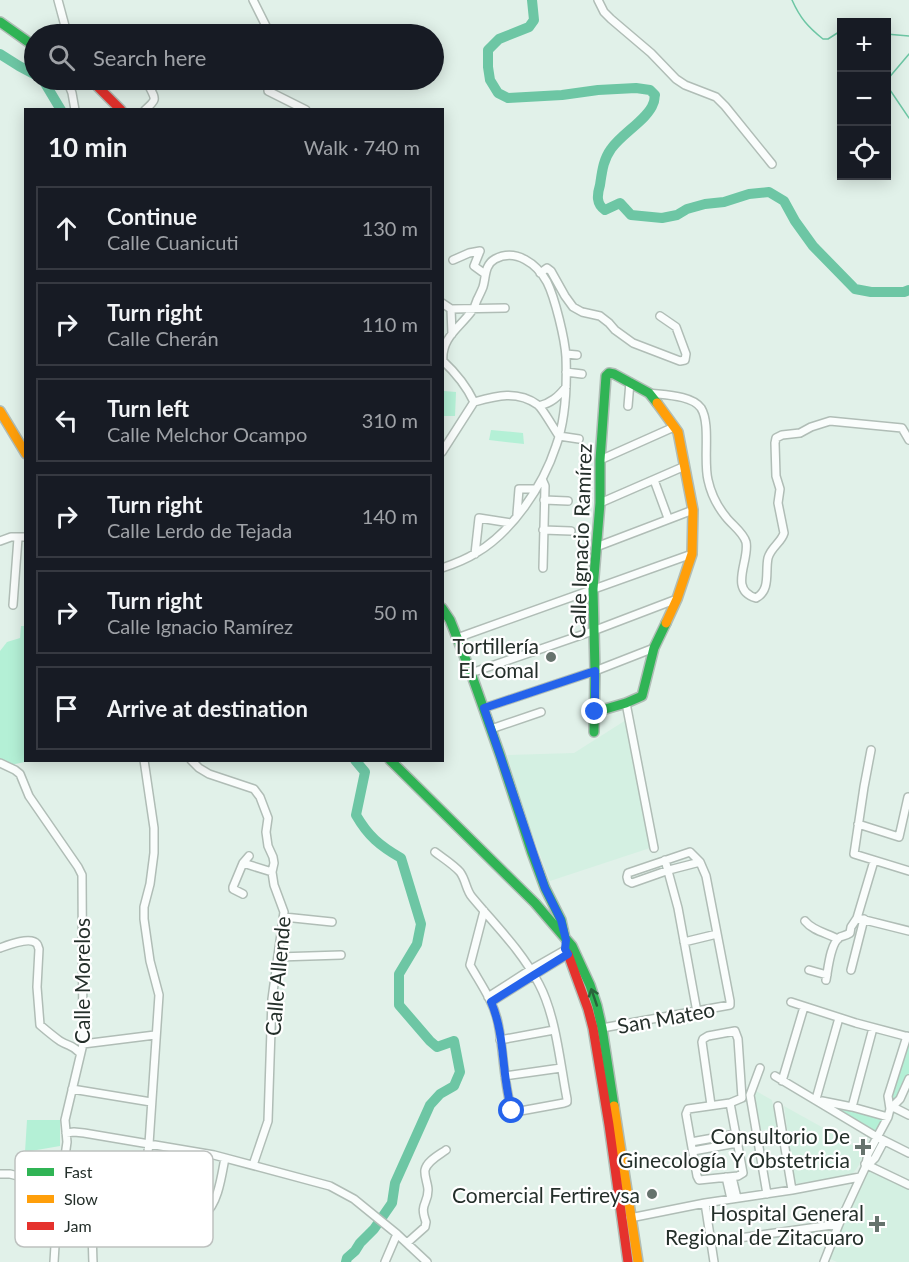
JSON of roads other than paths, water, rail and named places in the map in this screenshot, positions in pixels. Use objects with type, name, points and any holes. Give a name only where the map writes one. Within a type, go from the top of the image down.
[{"type":"street","points":[[58,0],[64,24]]},
{"type":"street","points":[[253,0],[265,24]]},
{"type":"street","points":[[598,0],[604,12],[651,53],[676,79],[716,97],[772,164]]},
{"type":"street","points":[[0,22],[24,39]]},
{"type":"street","points":[[71,90],[75,108]]},
{"type":"street","points":[[101,90],[119,108]]},
{"type":"street","points":[[148,108],[155,100],[151,90]]},
{"type":"street","points":[[268,90],[302,108]]},
{"type":"street","points":[[453,260],[480,251],[474,266],[485,274]]},
{"type":"street","points":[[444,567],[475,554],[491,543],[511,524],[536,489],[553,455],[559,436],[566,387],[566,354],[552,295],[546,281],[526,260],[510,255],[489,263],[474,308],[447,337]]},
{"type":"street","points":[[540,273],[547,268],[551,271],[573,308],[600,316],[633,344],[680,361],[685,360],[686,354],[676,327],[660,316]]},
{"type":"street","points":[[444,304],[451,309],[505,308]]},
{"type":"street","points":[[447,337],[451,309]]},
{"type":"street","points":[[566,354],[577,355]]},
{"type":"street","points":[[444,362],[457,374],[474,402]]},
{"type":"street","points":[[566,372],[582,374]]},
{"type":"street","name":"Calle Ignacio Ramírez","points":[[594,732],[593,589],[606,376],[609,373],[630,382]]},
{"type":"street","points":[[628,406],[630,382],[649,393],[687,398],[701,409],[706,421],[705,460],[713,498],[724,515],[746,539],[743,588],[748,595],[756,598],[760,596],[767,582],[769,555],[783,538],[784,533],[778,503],[780,489],[776,476],[776,438],[800,433],[830,421],[902,428],[909,440]]},
{"type":"street","points":[[539,406],[548,404],[558,397],[566,387]]},
{"type":"street","points":[[595,712],[642,696],[654,648],[677,599],[692,554],[693,510],[678,432],[649,393]]},
{"type":"street","points":[[444,449],[474,402],[501,395],[512,395],[539,406],[559,436],[579,439]]},
{"type":"street","points":[[0,411],[24,451]]},
{"type":"street","points":[[600,460],[674,427]]},
{"type":"street","points":[[600,503],[685,466]]},
{"type":"street","points":[[542,478],[544,486],[543,568]]},
{"type":"street","points":[[654,480],[668,518]]},
{"type":"street","points":[[517,516],[519,489],[536,489]]},
{"type":"street","points":[[544,500],[568,501]]},
{"type":"street","points":[[596,547],[693,510]]},
{"type":"street","points":[[475,554],[479,518],[511,524]]},
{"type":"street","points":[[543,530],[571,531]]},
{"type":"street","points":[[0,541],[10,537],[22,537],[13,605]]},
{"type":"street","points":[[457,638],[692,554]]},
{"type":"street","points":[[471,673],[677,599]]},
{"type":"street","points":[[444,611],[450,620],[484,708],[545,888],[561,920],[593,1028],[626,1219],[638,1262]]},
{"type":"street","points":[[484,708],[595,671],[654,648]]},
{"type":"street","points":[[626,703],[654,848]]},
{"type":"street","points":[[491,729],[541,712]]},
{"type":"street","points":[[871,750],[854,854],[909,871]]},
{"type":"street","points":[[144,762],[154,828],[154,853],[144,919],[150,960],[159,995],[148,1151]]},
{"type":"street","name":"Calle Allende","points":[[193,762],[209,774],[254,789],[260,797],[268,818],[266,832],[273,856],[272,872],[278,897],[283,905],[284,917],[272,999],[268,1121],[252,1165]]},
{"type":"street","points":[[392,762],[535,903],[568,946],[590,985],[603,1028],[626,1219],[628,1262]]},
{"type":"street","name":"Calle Morelos","points":[[0,763],[20,774],[29,796],[82,875],[83,1044],[65,1120],[66,1151]]},
{"type":"street","points":[[858,824],[899,837],[908,797]]},
{"type":"street","points":[[435,852],[460,872],[469,894],[510,939],[532,972],[545,998],[554,1030],[567,1102],[512,1111],[499,1024],[470,965],[484,911]]},
{"type":"street","points":[[684,942],[717,934],[706,876],[700,862],[690,852],[628,873],[627,877],[631,883],[700,862]]},
{"type":"street","points":[[243,894],[233,889],[243,863],[249,856]]},
{"type":"street","points":[[665,860],[678,908],[697,1012]]},
{"type":"street","points":[[851,970],[860,918],[874,861]]},
{"type":"street","points":[[243,863],[272,872]]},
{"type":"street","points":[[284,917],[332,922]]},
{"type":"street","points":[[860,918],[909,931]]},
{"type":"street","points":[[809,970],[827,978],[829,962],[838,939],[850,933],[851,927],[860,918]]},
{"type":"street","points":[[805,921],[816,930],[838,939]]},
{"type":"street","name":"San Mateo","points":[[603,1028],[730,1005],[717,934]]},
{"type":"street","points":[[0,948],[28,941],[37,944],[39,949],[40,1025],[57,1039],[73,1045],[80,1053]]},
{"type":"street","points":[[489,1000],[568,946]]},
{"type":"street","points":[[278,957],[341,955]]},
{"type":"street","points":[[791,1002],[873,1028],[908,1036],[888,1096],[890,1110]]},
{"type":"street","points":[[782,1081],[804,1007]]},
{"type":"street","points":[[816,1100],[839,1018]]},
{"type":"street","points":[[852,1107],[873,1028]]},
{"type":"street","points":[[500,1040],[554,1030]]},
{"type":"street","points":[[711,1105],[702,1042],[708,1036],[735,1031],[738,1039],[742,1098],[730,1103],[688,1109],[687,1113],[699,1180],[738,1176],[743,1173],[730,1103]]},
{"type":"street","points":[[83,1044],[155,1035]]},
{"type":"street","points":[[505,1076],[561,1068]]},
{"type":"street","points":[[760,1068],[750,1095],[767,1194]]},
{"type":"street","points":[[775,1076],[881,1139],[909,1153]]},
{"type":"street","points":[[817,1262],[826,1261],[839,1224],[866,1166],[868,1154],[881,1139],[890,1110],[900,1099],[909,1079]]},
{"type":"street","points":[[72,1089],[151,1101]]},
{"type":"street","points":[[816,1100],[852,1107],[890,1110],[909,1115]]},
{"type":"street","points":[[778,1106],[792,1190]]},
{"type":"street","points":[[66,1133],[84,1133],[187,1151]]},
{"type":"street","points":[[691,1142],[736,1134]]},
{"type":"street","points":[[693,1151],[737,1143]]},
{"type":"street","points":[[407,1243],[425,1227],[423,1207],[428,1193],[425,1171],[429,1163],[446,1150]]},
{"type":"street","points":[[213,1156],[330,1186],[354,1199],[427,1262]]},
{"type":"street","points":[[213,1204],[225,1158]]},
{"type":"street","points":[[866,1166],[909,1185]]},
{"type":"street","points":[[0,1174],[15,1175]]},
{"type":"street","points":[[729,1177],[734,1199]]},
{"type":"street","points":[[626,1219],[860,1177]]},
{"type":"street","points":[[705,1203],[714,1262]]},
{"type":"street","points":[[711,1242],[839,1224]]},
{"type":"street","points":[[385,1262],[396,1234]]},
{"type":"street","name":"Calle Morelos","points":[[54,1262],[55,1247]]},
{"type":"street","points":[[92,1247],[93,1262]]},
{"type":"waterway","points":[[532,0],[534,20],[529,27],[499,39],[488,50],[490,80],[498,93],[508,98],[636,88],[650,90],[655,95],[650,110],[615,143],[606,157],[598,196],[600,205],[605,210],[620,203],[631,215],[662,218],[705,204],[769,192],[784,201],[813,246],[855,289],[871,292],[909,290]]},
{"type":"waterway","points":[[792,0],[805,22],[823,39],[828,39],[837,33]]},
{"type":"waterway","points":[[891,34],[909,36]]},
{"type":"waterway","points":[[0,54],[24,69]]},
{"type":"waterway","points":[[909,54],[887,80],[888,87],[909,118]]},
{"type":"waterway","points":[[49,90],[60,108]]},
{"type":"waterway","points":[[346,1262],[392,1203],[395,1183],[430,1105],[440,1094],[454,1086],[460,1072],[454,1041],[437,1047],[399,1005],[399,974],[417,944],[421,924],[401,858],[375,840],[356,815],[365,772],[357,762]]},
{"type":"place","name":"Tortillería El Comal","points":[[551,657]]},
{"type":"place","name":"Consultorio De Ginecología Y Obstetricia","points":[[863,1147]]},
{"type":"place","name":"Comercial Fertireysa","points":[[652,1194]]},
{"type":"place","name":"Hospital General Regional de Zitacuaro","points":[[877,1224]]}]
